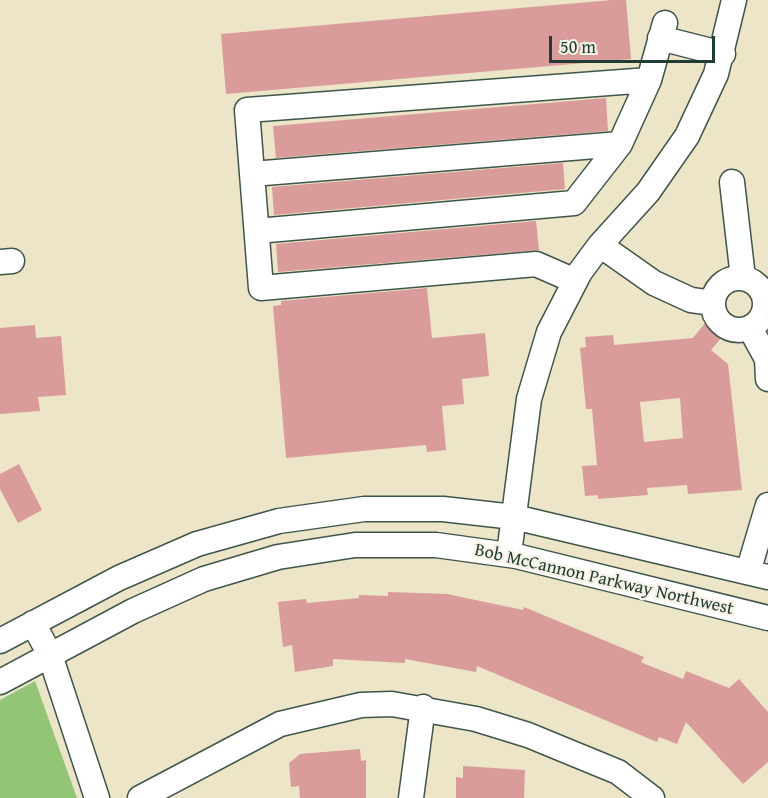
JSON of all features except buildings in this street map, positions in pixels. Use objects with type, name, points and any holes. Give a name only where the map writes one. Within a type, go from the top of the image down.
[{"type":"street","points":[[509,554],[529,399],[549,332],[575,280],[600,244],[669,165],[703,105],[723,54],[735,0]]},
{"type":"street","points":[[257,231],[574,203],[620,144],[649,80],[663,30],[723,54]]},
{"type":"street","points":[[575,280],[536,264],[261,288],[247,110],[649,80]]},
{"type":"street","points":[[252,174],[620,144]]},
{"type":"street","points":[[732,182],[742,278]]},
{"type":"street","points":[[600,244],[654,283],[691,300],[713,303]]},
{"type":"street","points":[[734,278],[742,278],[758,285],[765,300],[762,317],[750,328],[732,330],[718,320],[713,303],[719,287],[734,278]]},
{"type":"street","points":[[750,328],[767,359],[768,379]]},
{"type":"street","points":[[0,641],[158,560],[238,531],[279,521],[332,513],[404,508],[443,509],[514,517],[758,575],[768,505]]},
{"type":"street","name":"Bob McCannon Parkway Northwest","points":[[0,682],[168,594],[213,576],[278,557],[355,545],[395,543],[466,548],[509,554],[768,618]]},
{"type":"street","points":[[33,623],[50,655],[97,798]]},
{"type":"street","points":[[140,798],[280,724],[361,705],[392,704],[423,707],[476,718],[574,752],[618,772],[651,798]]},
{"type":"street","points":[[411,798],[423,707]]},
{"type":"green space","points":[[35,681],[77,798],[0,798],[0,700]]}]
